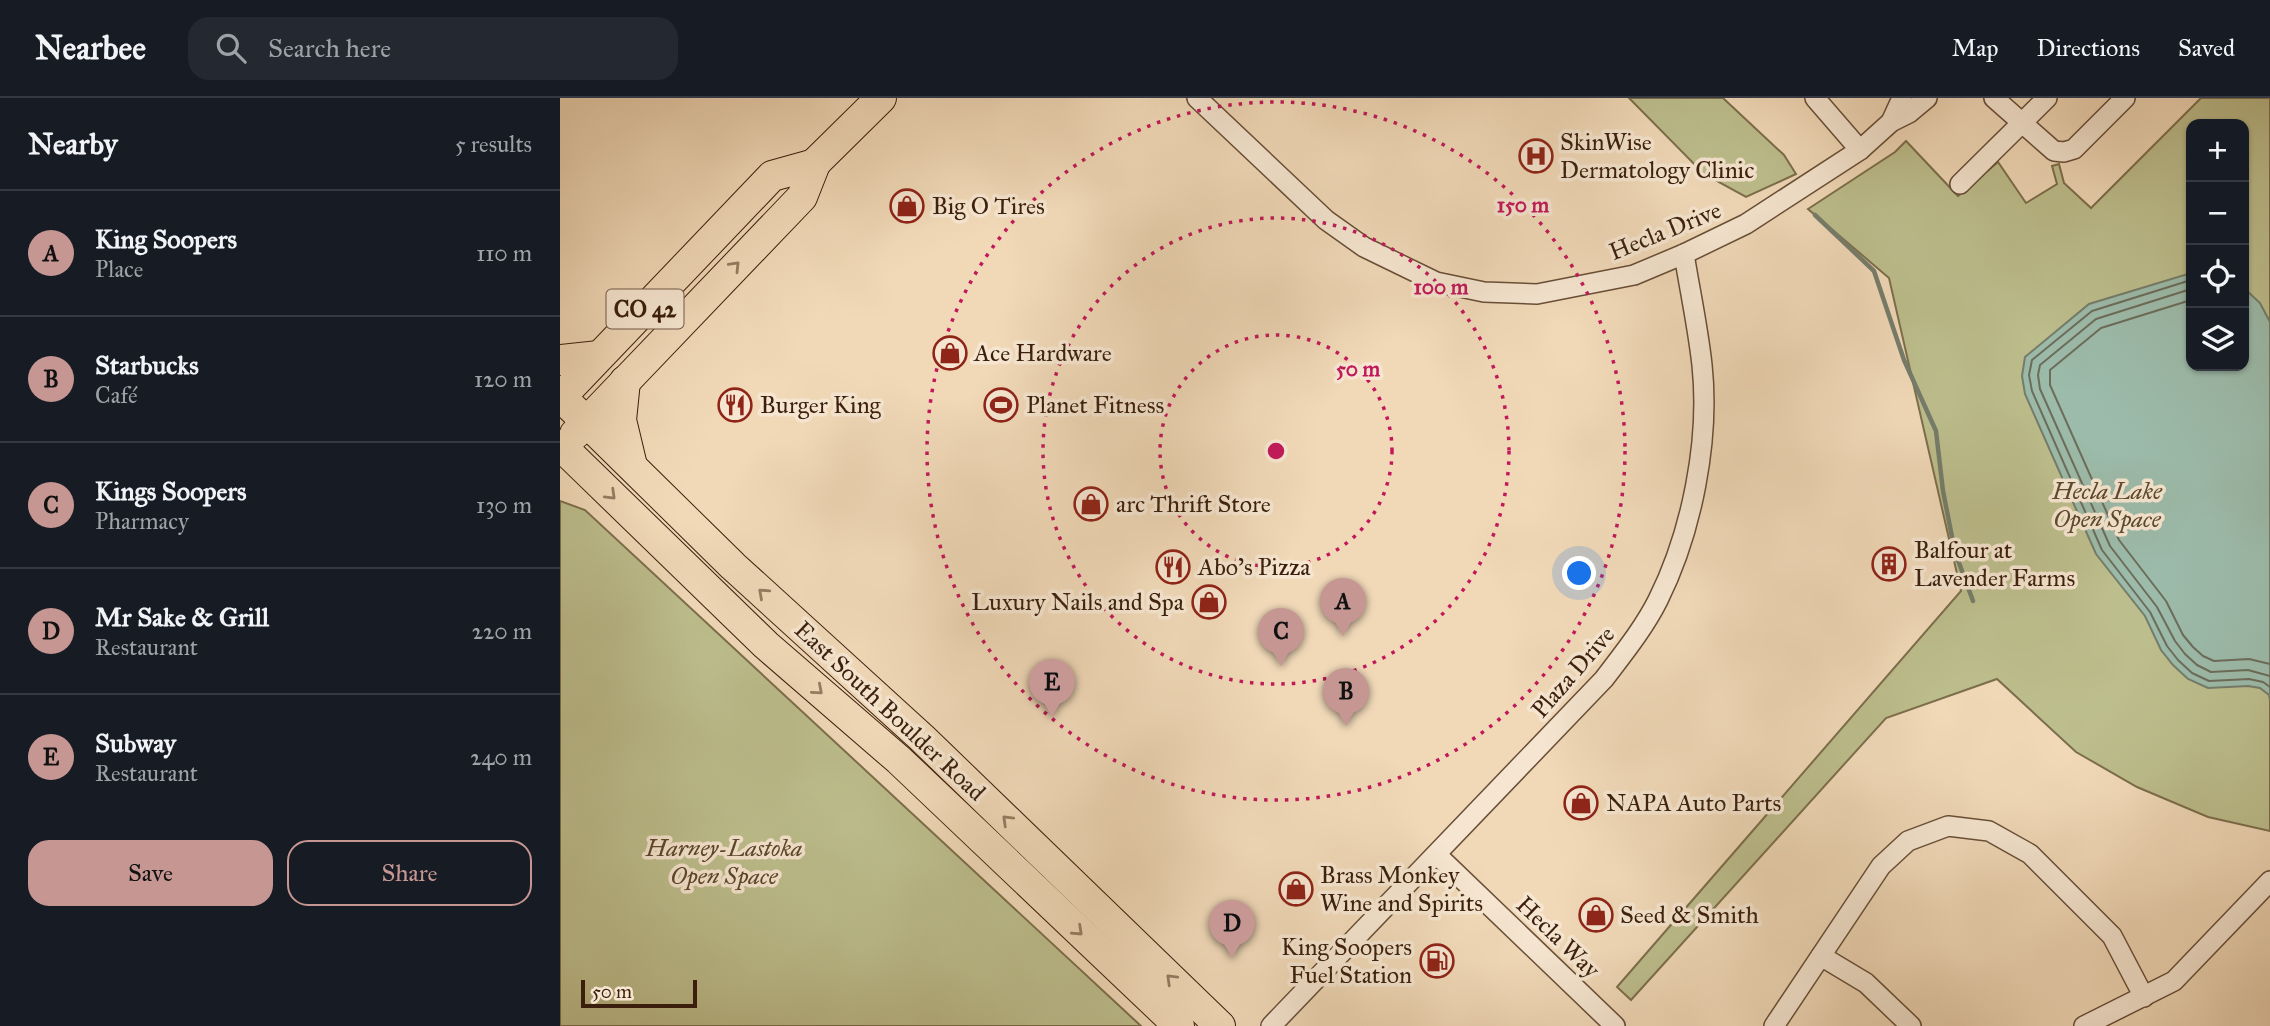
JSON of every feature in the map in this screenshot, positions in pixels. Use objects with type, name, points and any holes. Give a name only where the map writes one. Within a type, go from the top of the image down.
[{"type":"main road","name":"CO 42","points":[[561,447],[776,224],[771,211],[777,200],[881,98]]},
{"type":"main road","name":"CO 42","points":[[560,397],[772,176],[815,164]]},
{"type":"main road","points":[[560,360],[600,356]]},
{"type":"main road","points":[[625,381],[621,420],[632,467]]},
{"type":"main road","name":"East South Boulder Road","points":[[560,397],[588,421],[733,566],[922,738],[1220,1026]]},
{"type":"main road","name":"East South Boulder Road","points":[[561,447],[766,645],[899,760],[1179,1026]]},
{"type":"street","name":"Hecla Drive","points":[[1197,98],[1326,220],[1364,247],[1436,282],[1484,292],[1537,294],[1634,275],[1684,254],[1768,211],[1860,150],[1891,122],[1909,113],[1927,98]]},
{"type":"street","points":[[1815,98],[1860,150]]},
{"type":"street","name":"Hecla Drive","points":[[1891,122],[1902,98]]},
{"type":"street","points":[[1960,184],[2047,98]]},
{"type":"street","points":[[1997,99],[2054,151],[2064,152],[2074,149],[2125,98]]},
{"type":"street","name":"Plaza Drive","points":[[1271,1026],[1604,679],[1637,635],[1658,600],[1681,542],[1696,483],[1704,422],[1702,366],[1684,254]]},
{"type":"street","points":[[1774,1026],[1881,866],[1908,841],[1948,826],[1989,831],[2030,854],[2112,936],[2144,997]]},
{"type":"street","name":"Hecla Way","points":[[1437,855],[1615,1026]]},
{"type":"street","points":[[2084,1026],[2174,981],[2270,881]]},
{"type":"street","points":[[1821,956],[1866,983],[1911,1026]]},
{"type":"green space","points":[[1629,98],[1723,98],[1784,155],[1796,174],[1746,197],[1704,174]]},
{"type":"green space","name":"Hecla Lake Open Space","points":[[2201,98],[2270,98],[2270,831],[2208,817],[2137,787],[2076,752],[1997,679],[1886,718],[1631,1000],[1617,987],[1961,591],[1889,278],[1808,209],[1895,152],[1906,141],[1958,196],[1998,162],[2026,203],[2057,184],[2052,166],[2059,164],[2064,183],[2091,208]]},
{"type":"green space","name":"Harney-Lastoka Open Space","points":[[560,501],[585,510],[1141,1026],[560,1026]]},
{"type":"water","points":[[2186,275],[2186,371],[2249,371],[2249,293],[2260,303],[2270,322],[2270,700],[2269,695],[2260,688],[2208,688],[2188,679],[2161,650],[2145,616],[2096,554],[2025,394],[2022,376],[2025,357],[2089,304]]},
{"type":"waterway","points":[[1815,215],[1874,271],[1904,360],[1936,431],[1943,491],[1955,552],[1973,601]]},
{"type":"place","name":"SkinWise Dermatology Clinic","points":[[1536,156]]},
{"type":"place","name":"Big O Tires","points":[[907,206]]},
{"type":"place","name":"Ace Hardware","points":[[950,353]]},
{"type":"place","name":"Burger King","points":[[735,405]]},
{"type":"place","name":"Planet Fitness","points":[[1001,405]]},
{"type":"place","name":"arc Thrift Store","points":[[1091,504]]},
{"type":"place","name":"Balfour at Lavender Farms","points":[[1889,564]]},
{"type":"place","name":"Abo's Pizza","points":[[1173,567]]},
{"type":"place","name":"Luxury Nails and Spa","points":[[1209,602]]},
{"type":"place","name":"King Soopers","points":[[1343,636]]},
{"type":"place","name":"Kings Soopers","points":[[1281,666]]},
{"type":"place","name":"Subway","points":[[1052,717]]},
{"type":"place","name":"Starbucks","points":[[1346,726]]},
{"type":"place","name":"NAPA Auto Parts","points":[[1581,803]]},
{"type":"place","name":"Brass Monkey Wine and Spirits","points":[[1296,889]]},
{"type":"place","name":"Seed & Smith","points":[[1596,915]]},
{"type":"place","name":"Mr Sake & Grill","points":[[1232,958]]},
{"type":"place","name":"King Soopers Fuel Station","points":[[1437,961]]}]
